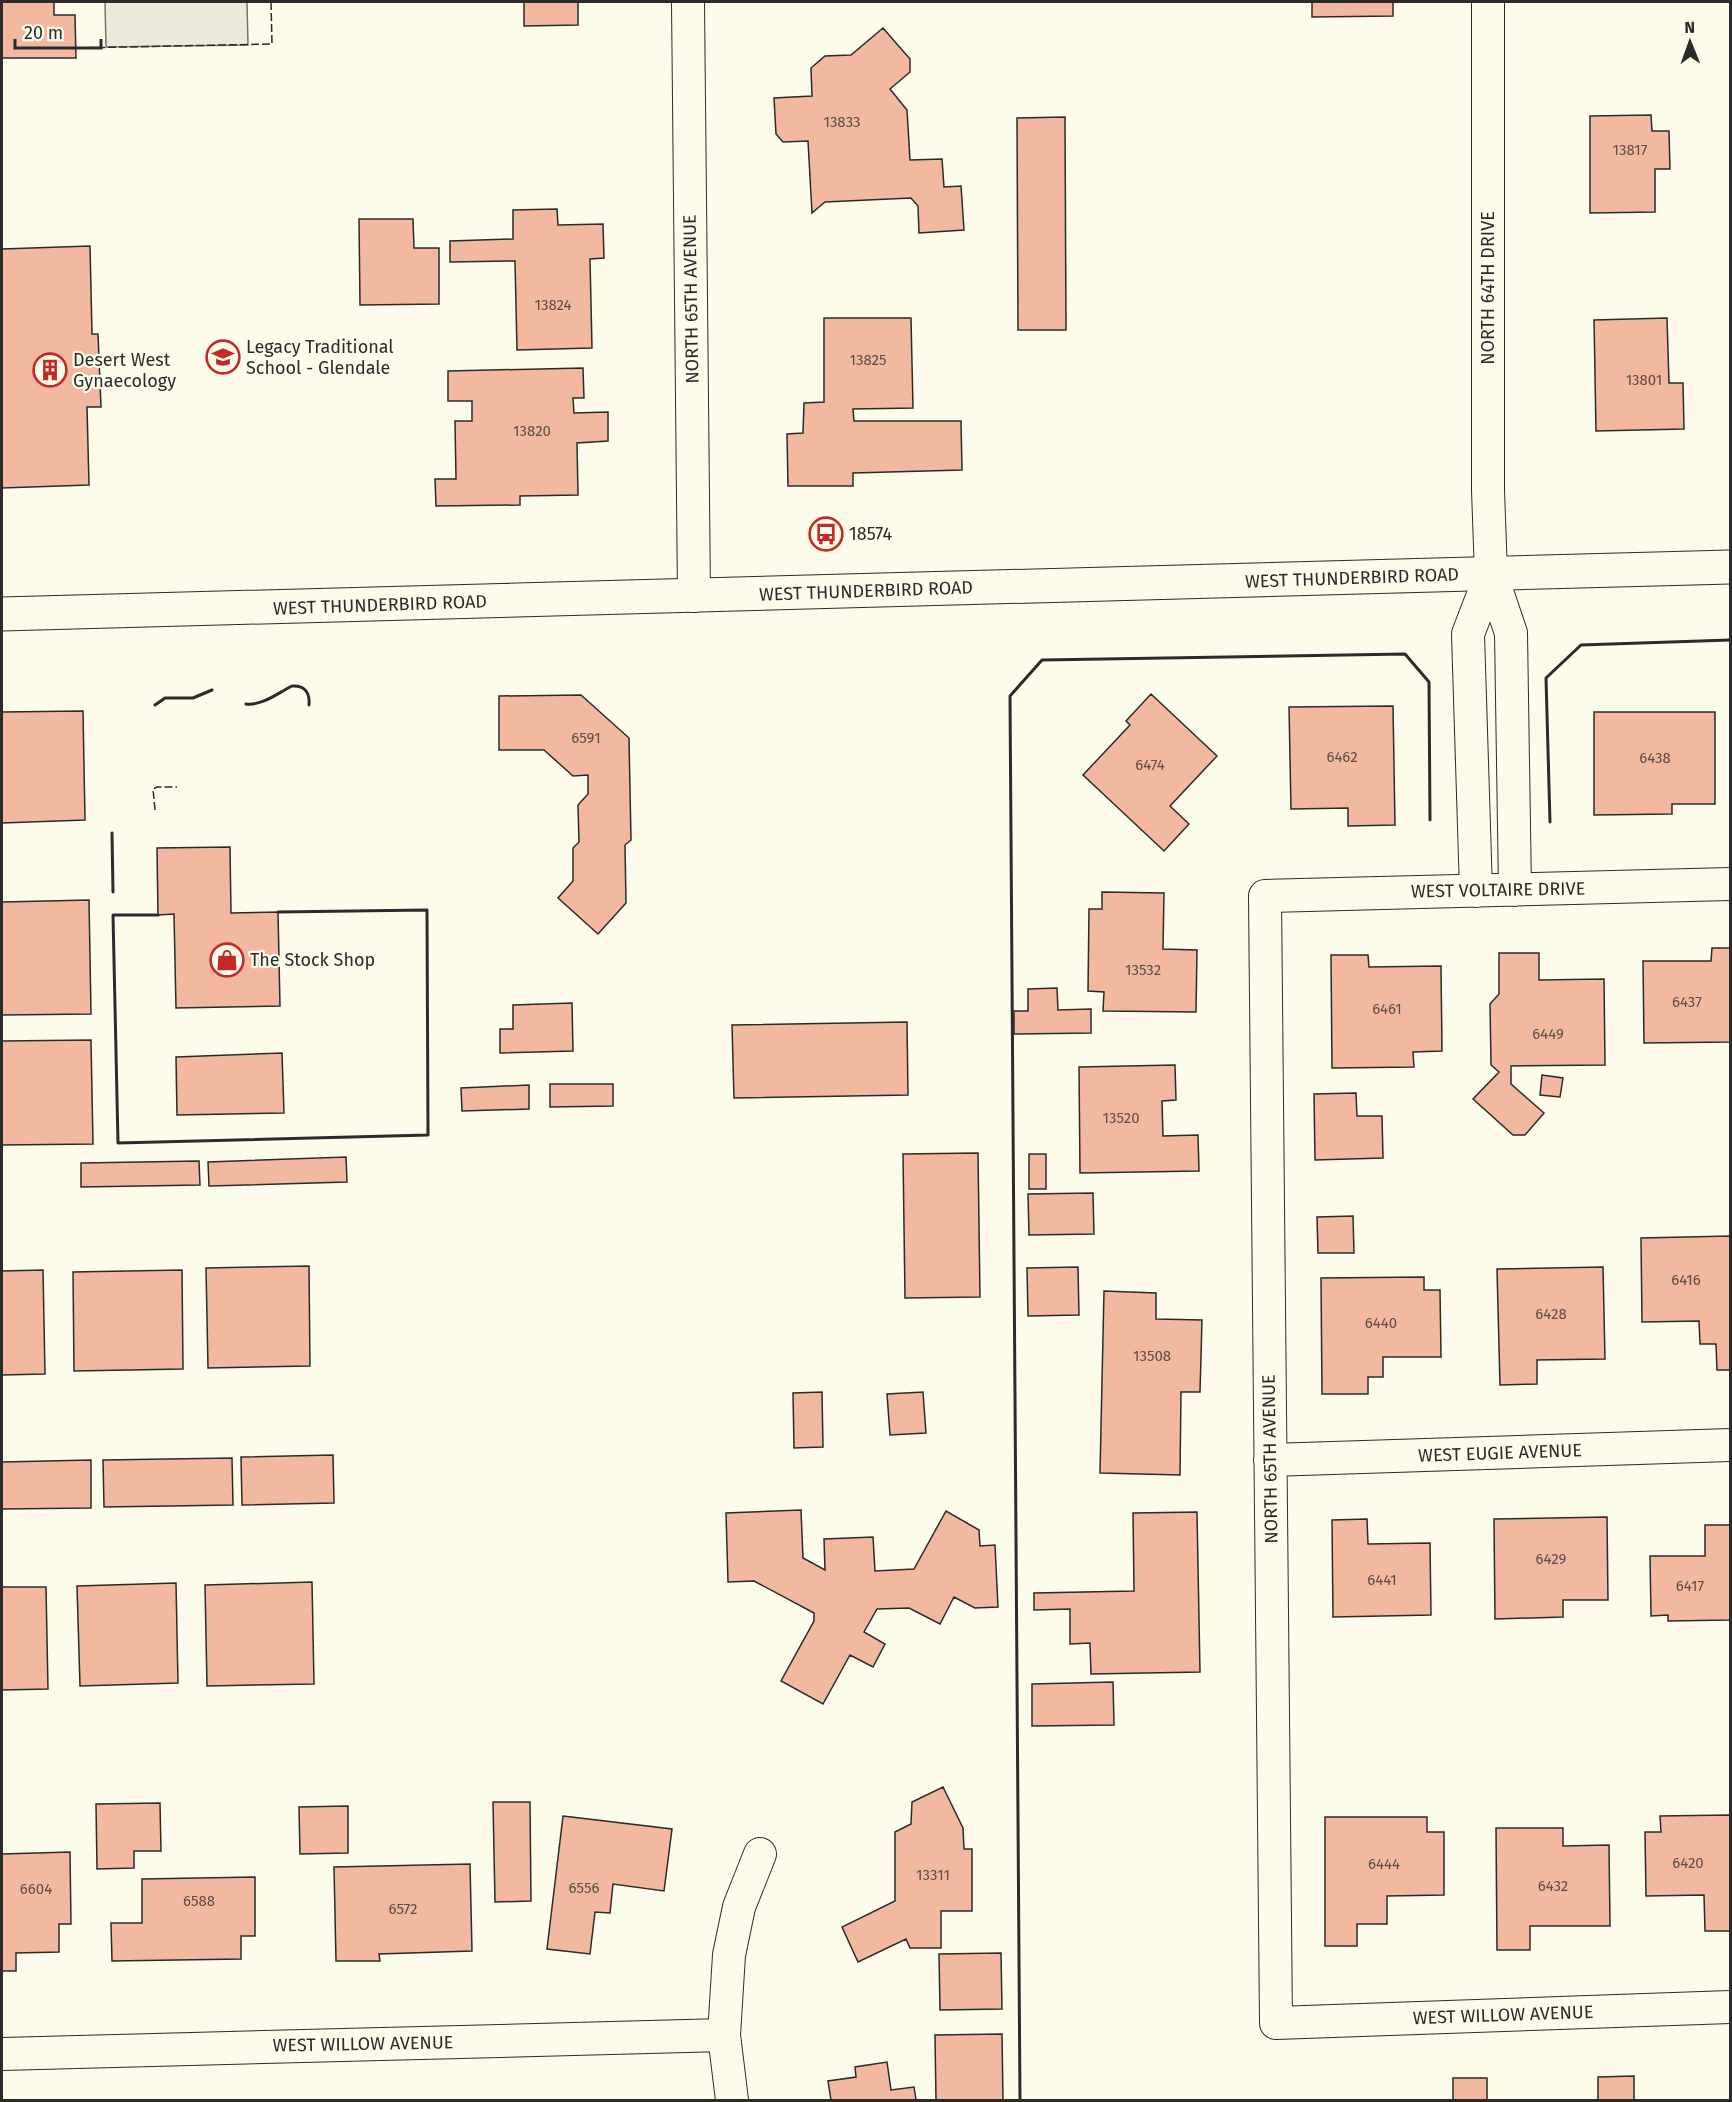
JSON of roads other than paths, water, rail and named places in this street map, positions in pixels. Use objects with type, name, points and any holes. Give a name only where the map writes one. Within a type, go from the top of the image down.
[{"type":"main road","name":"WEST THUNDERBIRD ROAD","points":[[2,614],[1731,567]]},
{"type":"street","name":"NORTH 65TH AVENUE","points":[[688,2],[694,596]]},
{"type":"street","name":"NORTH 64TH DRIVE","points":[[1488,2],[1488,490],[1491,574],[1510,633],[1515,890]]},
{"type":"street","name":"NORTH 64TH DRIVE","points":[[1476,891],[1468,634],[1491,574]]},
{"type":"street","points":[[1472,758],[1512,758]]},
{"type":"street","name":"WEST VOLTAIRE DRIVE","points":[[1265,896],[1731,884]]},
{"type":"street","name":"NORTH 65TH AVENUE","points":[[1265,896],[1276,2023]]},
{"type":"street","name":"WEST EUGIE AVENUE","points":[[1270,1460],[1731,1445]]},
{"type":"street","points":[[732,2100],[724,2035],[729,1955],[739,1907],[760,1854]]},
{"type":"street","name":"WEST WILLOW AVENUE","points":[[1276,2023],[1731,2007]]},
{"type":"street","name":"WEST WILLOW AVENUE","points":[[2,2054],[724,2035]]},
{"type":"place","name":"Legacy Traditional School - Glendale","points":[[223,357]]},
{"type":"place","name":"Desert West Gynaecology","points":[[50,370]]},
{"type":"place","name":"18574","points":[[826,534]]},
{"type":"place","name":"The Stock Shop","points":[[227,960]]}]
